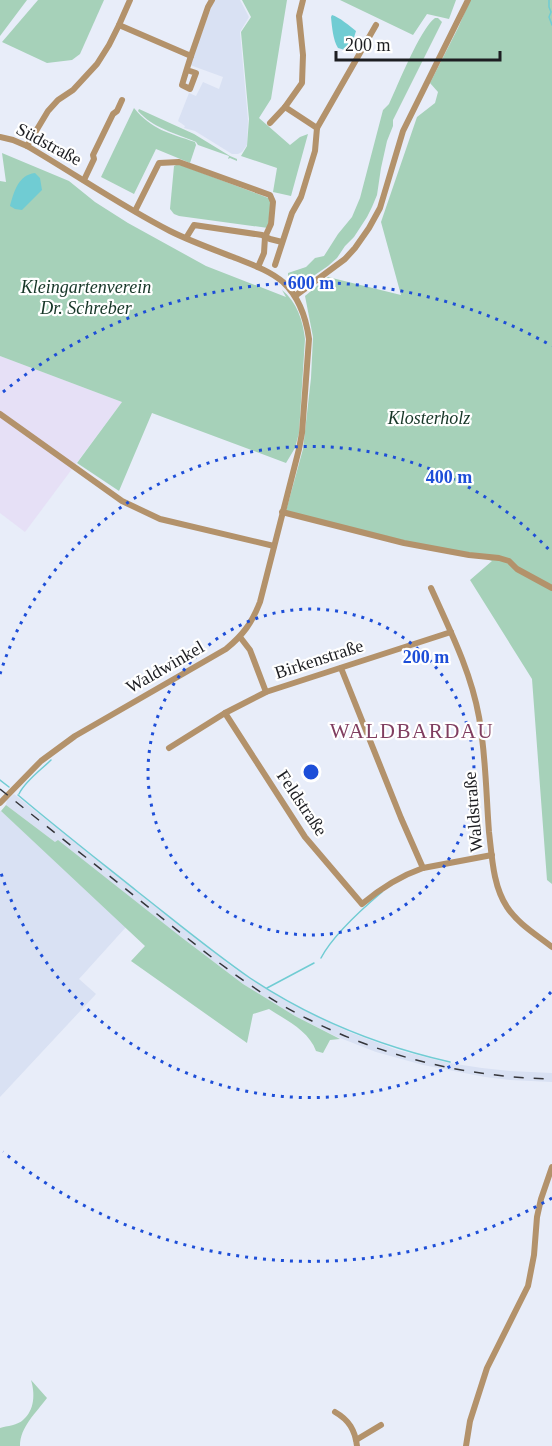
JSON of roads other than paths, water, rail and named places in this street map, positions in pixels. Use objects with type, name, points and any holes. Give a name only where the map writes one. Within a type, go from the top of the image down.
[{"type":"street","points":[[27,146],[48,111],[58,100],[73,90],[97,64],[109,45],[130,0]]},
{"type":"street","points":[[187,70],[212,0]]},
{"type":"street","points":[[270,123],[285,107],[302,82],[303,55],[299,15],[303,0]]},
{"type":"street","points":[[295,296],[345,259],[369,228],[380,208],[403,130],[468,0]]},
{"type":"street","points":[[119,25],[191,56]]},
{"type":"street","points":[[275,264],[291,213],[301,197],[315,151],[317,128],[376,26]]},
{"type":"street","points":[[84,180],[94,159],[93,155],[122,100]]},
{"type":"street","points":[[285,107],[317,128]]},
{"type":"street","name":"Südstraße","points":[[0,137],[27,146],[135,211],[186,238],[258,267],[283,282],[295,296]]},
{"type":"street","points":[[135,211],[159,163],[179,162],[270,195],[273,199],[271,224],[265,237],[264,253],[258,267]]},
{"type":"street","points":[[186,238],[194,225],[262,235],[282,242]]},
{"type":"street","name":"Waldwinkel","points":[[0,803],[41,761],[53,752],[75,736],[225,649],[240,637],[254,618],[302,433],[309,339],[303,311],[295,296]]},
{"type":"street","points":[[0,414],[133,508],[160,519],[274,546]]},
{"type":"street","points":[[282,512],[404,543],[499,558],[509,561],[517,569],[552,588]]},
{"type":"street","name":"Waldstraße","points":[[431,588],[465,665],[479,716],[497,885],[507,907],[517,919],[552,947]]},
{"type":"street","name":"Birkenstraße","points":[[169,748],[225,713],[266,692],[451,632]]},
{"type":"street","name":"Birkenstraße","points":[[240,637],[250,650],[266,692]]},
{"type":"street","points":[[340,668],[423,868],[492,855]]},
{"type":"street","name":"Feldstraße","points":[[225,713],[305,837],[362,904],[392,882],[423,868]]},
{"type":"street","points":[[466,1444],[487,1368],[528,1286],[534,1256],[537,1217],[552,1167]]},
{"type":"street","points":[[335,1412],[345,1418],[352,1428],[357,1443],[381,1425]]},
{"type":"water","points":[[332,15],[356,31],[351,47],[345,50],[338,48],[335,41]]},
{"type":"water","points":[[35,173],[40,178],[42,190],[22,210],[10,206],[15,190],[24,177]]},
{"type":"waterway","points":[[549,0],[551,12],[549,17],[552,25]]},
{"type":"waterway","points":[[19,794],[29,780],[51,760]]},
{"type":"waterway","points":[[0,780],[9,787]]},
{"type":"waterway","points":[[18,795],[207,947],[250,978],[297,1006],[346,1029],[397,1048],[450,1062]]},
{"type":"waterway","points":[[321,958],[340,931],[382,892]]},
{"type":"waterway","points":[[267,988],[314,963]]},
{"type":"railway","points":[[0,789],[212,958],[269,998],[289,1009],[368,1045],[428,1063],[489,1074],[552,1079]]},
{"type":"district","name":"WALDBARDAU","points":[[412,731]]},
{"type":"park label","name":"Kleingartenverein Dr. Schreber","points":[[86,297]]},
{"type":"park label","name":"Klosterholz","points":[[429,418]]}]
